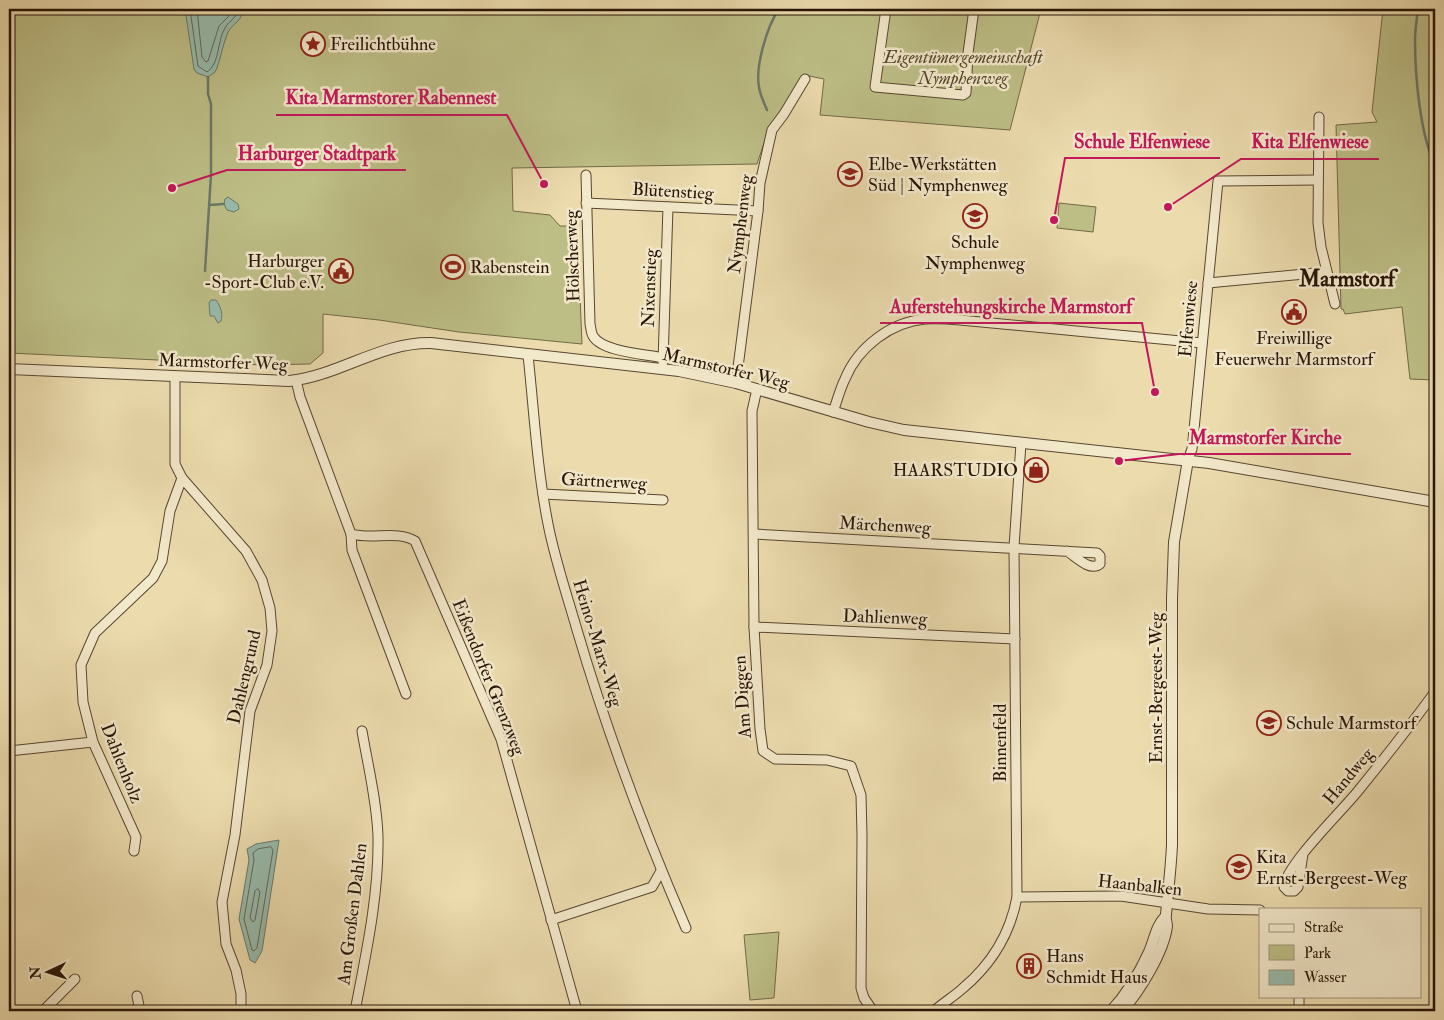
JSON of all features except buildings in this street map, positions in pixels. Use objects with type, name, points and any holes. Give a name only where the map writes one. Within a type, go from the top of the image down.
[{"type":"street","points":[[886,9],[875,86],[963,95],[967,89],[968,54],[974,9]]},
{"type":"street","name":"Nymphenweg","points":[[736,383],[760,183],[772,130],[805,79]]},
{"type":"street","points":[[1319,117],[1318,223],[1326,272],[1335,304]]},
{"type":"street","name":"Hölscherweg","points":[[586,175],[590,324],[593,336]]},
{"type":"street","name":"Elfenwiese","points":[[1188,460],[1192,449],[1218,181],[1318,180]]},
{"type":"street","name":"Blütenstieg","points":[[586,203],[758,211]]},
{"type":"street","name":"Nixenstieg","points":[[663,369],[668,207]]},
{"type":"street","points":[[1208,283],[1326,272]]},
{"type":"street","points":[[833,412],[845,378],[866,348],[880,335],[911,321],[935,318],[1202,343]]},
{"type":"street","name":"Marmstorfer Weg","points":[[593,336],[601,344],[611,348],[663,358]]},
{"type":"street","name":"Marmstorfer Weg","points":[[9,370],[278,381],[296,380],[333,370],[382,350],[423,342],[679,371],[736,383],[833,412],[904,430],[1188,460],[1434,505]]},
{"type":"street","name":"Heino-Marx-Weg","points":[[528,355],[543,494],[555,553],[595,692],[612,741],[661,871],[686,928]]},
{"type":"street","name":"Dahlengrund","points":[[175,377],[175,464],[182,478],[246,551],[262,580],[270,608],[272,631],[267,664],[250,711],[235,835],[222,902],[226,944],[236,970],[241,994],[241,1011]]},
{"type":"street","points":[[296,380],[300,397],[351,534],[352,550],[406,694]]},
{"type":"street","name":"Am Diggen","points":[[757,389],[752,411],[754,627],[763,751],[775,759],[826,760],[852,766],[861,795],[861,988],[864,998],[873,1011]]},
{"type":"street","name":"Binnenfeld","points":[[934,1011],[961,990],[994,955],[1006,936],[1014,916],[1017,897],[1014,547],[1021,443]]},
{"type":"street","name":"Ernst-Bergeest-Weg","points":[[1122,1011],[1141,986],[1157,955],[1167,925],[1165,917],[1168,903],[1172,845],[1172,599],[1174,542],[1188,460]]},
{"type":"street","name":"Dahlenholz","points":[[134,851],[136,837],[93,742],[83,702],[81,665],[95,633],[154,578],[162,561],[170,511],[182,478]]},
{"type":"street","name":"Gärtnerweg","points":[[543,494],[663,500]]},
{"type":"street","name":"Eißendorfer Grenzweg","points":[[351,534],[359,536],[408,537],[415,541],[500,739],[578,1011]]},
{"type":"street","name":"Märchenweg","points":[[754,534],[1067,551]]},
{"type":"street","name":"Dahlienweg","points":[[754,627],[1015,639]]},
{"type":"street","name":"Handweg","points":[[1303,854],[1356,794],[1435,692]]},
{"type":"street","name":"Am Großen Dahlen","points":[[355,1011],[368,945],[378,836],[374,796],[362,731]]},
{"type":"street","points":[[9,751],[93,742]]},
{"type":"street","points":[[551,920],[652,887],[661,871]]},
{"type":"street","name":"Haanbalken","points":[[1017,897],[1121,896],[1214,909],[1259,910]]},
{"type":"street","name":"Ernst-Bergeest-Weg","points":[[1111,1011],[1124,996],[1139,973],[1160,923],[1165,917]]},
{"type":"street","points":[[43,1011],[75,979]]},
{"type":"street","points":[[137,996],[140,1011]]},
{"type":"street","points":[[1299,998],[1299,1011]]},
{"type":"green space","name":"Eigentümergemeinschaft Nymphenweg","points":[[9,9],[1041,9],[1010,130],[820,115],[824,79],[809,76],[768,131],[757,164],[512,168],[513,211],[550,215],[560,226],[577,226],[582,344],[459,332],[323,314],[323,353],[310,364],[263,365],[9,353]]},
{"type":"green space","points":[[1383,9],[1435,9],[1435,380],[1410,379],[1402,307],[1345,314],[1343,309],[1341,309],[1336,125],[1377,122],[1372,112]]},
{"type":"green space","points":[[1059,203],[1096,207],[1093,232],[1057,228]]},
{"type":"green space","points":[[779,932],[774,998],[750,1000],[744,935]]},
{"type":"water","points":[[185,9],[243,9],[239,20],[228,32],[215,72],[208,77],[197,73],[194,69]]},
{"type":"water","points":[[228,197],[238,204],[239,209],[234,212],[227,210],[224,204],[225,199]]},
{"type":"water","points":[[211,300],[216,300],[221,310],[221,321],[218,323],[214,316],[210,316],[209,303]]},
{"type":"water","points":[[279,840],[262,951],[255,963],[250,960],[239,919],[249,860],[247,849],[256,844]]},
{"type":"waterway","points":[[767,110],[761,96],[758,79],[760,58],[766,36],[779,9]]},
{"type":"waterway","points":[[1418,9],[1415,40],[1417,87],[1422,121],[1435,166]]},
{"type":"waterway","points":[[205,271],[211,175],[211,104],[208,94],[208,77]]},
{"type":"waterway","points":[[209,205],[224,204]]},
{"type":"place","name":"Freilichtbühne","points":[[313,44]]},
{"type":"place","name":"Elbe-Werkstätten Süd | Nymphenweg","points":[[850,174]]},
{"type":"place","name":"Kita Marmstorer Rabennest","points":[[544,184]]},
{"type":"place","name":"Harburger Stadtpark","points":[[172,188]]},
{"type":"place","name":"Kita Elfenwiese","points":[[1168,207]]},
{"type":"place","name":"Schule Nymphenweg","points":[[975,216]]},
{"type":"place","name":"Schule Elfenwiese","points":[[1054,220]]},
{"type":"place","name":"Rabenstein","points":[[453,267]]},
{"type":"place","name":"Harburger -Sport-Club e.V.","points":[[341,271]]},
{"type":"place","name":"Freiwillige Feuerwehr Marmstorf","points":[[1294,312]]},
{"type":"place","name":"Auferstehungskirche Marmstorf","points":[[1155,392]]},
{"type":"place","name":"Marmstorfer Kirche","points":[[1119,461]]},
{"type":"place","name":"HAARSTUDIO","points":[[1036,470]]},
{"type":"place","name":"Schule Marmstorf","points":[[1269,723]]},
{"type":"place","name":"Kita Ernst-Bergeest-Weg","points":[[1239,867]]},
{"type":"place","name":"Hans Schmidt Haus","points":[[1029,966]]},
{"type":"district","name":"Marmstorf","points":[[1347,278]]}]
